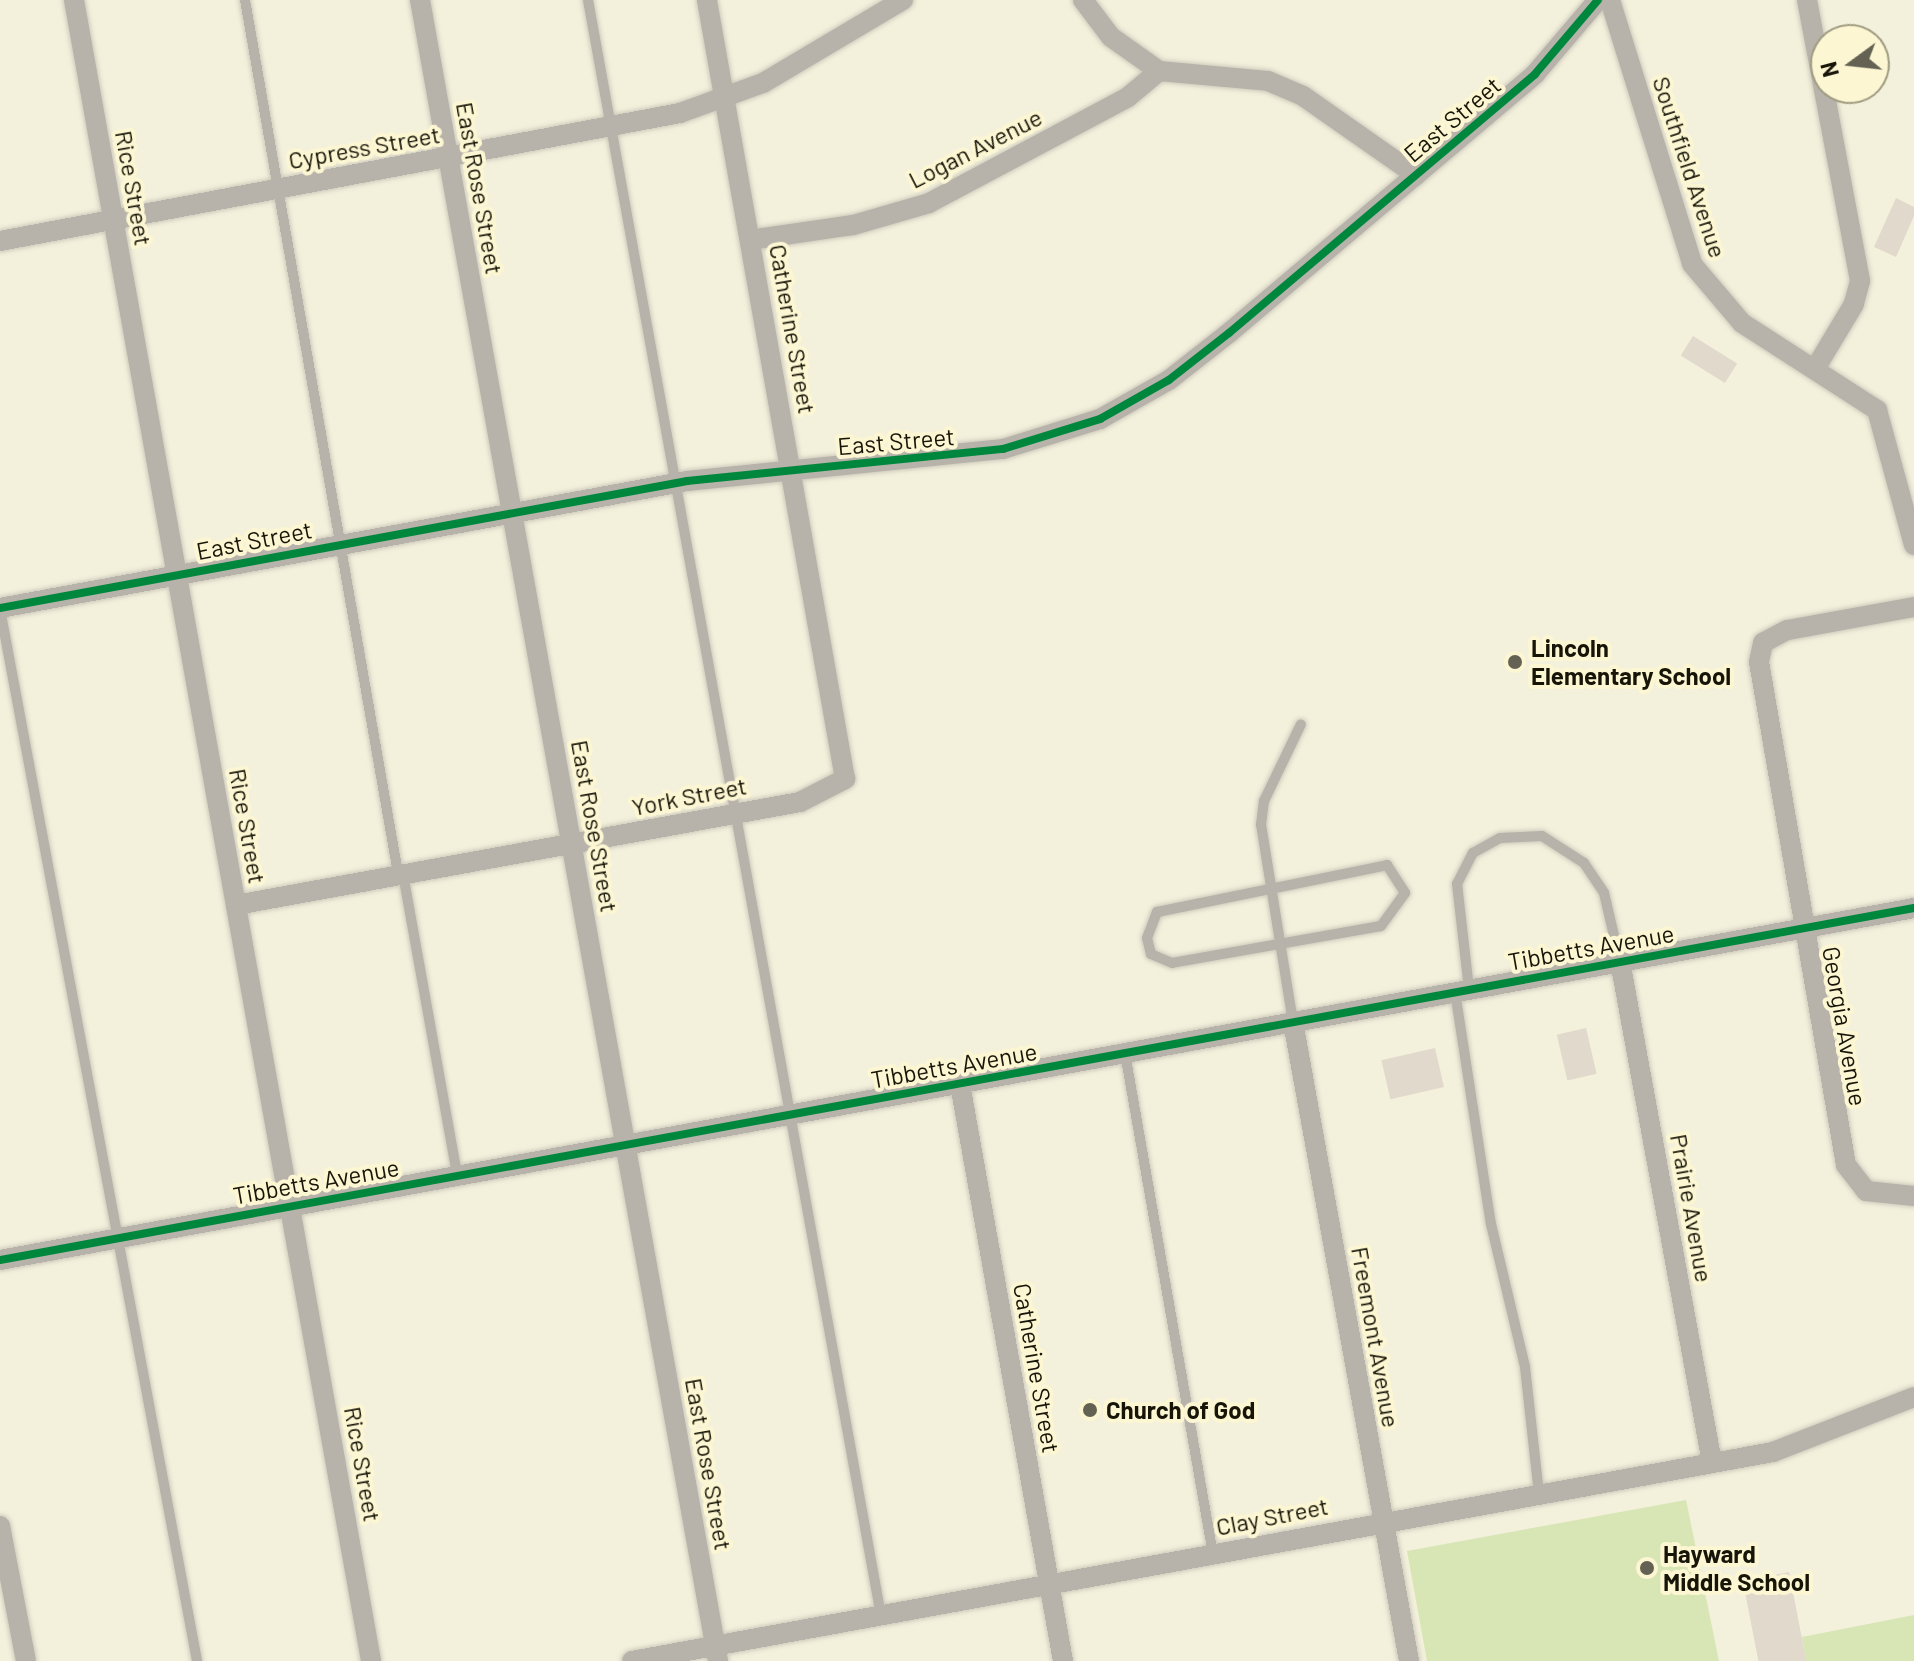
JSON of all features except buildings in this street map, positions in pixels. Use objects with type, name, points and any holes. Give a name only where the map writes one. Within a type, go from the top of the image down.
[{"type":"street","name":"Rice Street","points":[[74,0],[371,1661]]},
{"type":"street","name":"East Rose Street","points":[[420,0],[717,1654]]},
{"type":"street","name":"Catherine Street","points":[[707,0],[829,667]]},
{"type":"street","points":[[1083,0],[1111,37],[1159,71],[1268,81],[1303,96],[1416,175]]},
{"type":"street","name":"East Street","points":[[0,609],[678,482],[1003,449],[1100,419],[1169,380],[1416,175],[1535,74],[1598,0]]},
{"type":"street","name":"Southfield Avenue","points":[[1610,0],[1692,264],[1742,323],[1877,410],[1914,545]]},
{"type":"street","points":[[1807,0],[1860,281],[1854,304],[1815,369]]},
{"type":"street","name":"Cypress Street","points":[[0,241],[448,158],[725,100],[900,1]]},
{"type":"street","name":"Logan Avenue","points":[[750,240],[853,225],[929,203],[1128,97],[1159,71]]},
{"type":"street","name":"Georgia Avenue","points":[[1914,607],[1772,636],[1759,662],[1837,1135],[1860,1187],[1879,1196],[1914,1196]]},
{"type":"street","name":"York Street","points":[[236,905],[571,841],[737,814],[832,792],[845,779],[829,667]]},
{"type":"street","name":"Tibbetts Avenue","points":[[0,1260],[1914,908]]},
{"type":"street","name":"Prairie Avenue","points":[[1620,961],[1712,1463]]},
{"type":"street","name":"Freemont Avenue","points":[[1293,1022],[1409,1661]]},
{"type":"street","name":"Catherine Street","points":[[960,1084],[1063,1661]]},
{"type":"street","name":"Clay Street","points":[[632,1661],[717,1654],[881,1616],[1712,1463],[1820,1439],[1914,1397]]},
{"type":"street","points":[[0,1526],[26,1661]]},
{"type":"lane","points":[[245,0],[400,873],[457,1175]]},
{"type":"lane","points":[[588,0],[678,482],[881,1616]]},
{"type":"lane","points":[[0,609],[113,1239],[197,1661]]},
{"type":"lane","points":[[1293,1022],[1266,890],[1264,801],[1301,724]]},
{"type":"lane","points":[[1539,1493],[1525,1367],[1491,1224],[1462,990],[1457,884],[1473,853],[1500,838],[1542,836],[1584,863],[1608,904],[1620,961]]},
{"type":"lane","points":[[1373,864],[1387,865],[1403,881],[1402,905],[1381,926],[1276,945],[1172,963],[1151,954],[1147,938],[1157,912],[1373,864]]},
{"type":"lane","points":[[1125,1053],[1213,1554]]},
{"type":"green space","points":[[1686,1500],[1719,1661],[1427,1661],[1407,1551]]},
{"type":"green space","points":[[1914,1615],[1914,1661],[1806,1661],[1802,1637]]},
{"type":"cycle path","points":[[0,608],[687,481],[1003,449],[1100,419],[1169,380],[1229,333],[1535,74],[1598,0]]},
{"type":"cycle path","points":[[0,1260],[1914,908]]},
{"type":"place","name":"Lincoln Elementary School","points":[[1515,662]]},
{"type":"place","name":"Church of God","points":[[1090,1410]]},
{"type":"place","name":"Hayward Middle School","points":[[1647,1568]]}]
